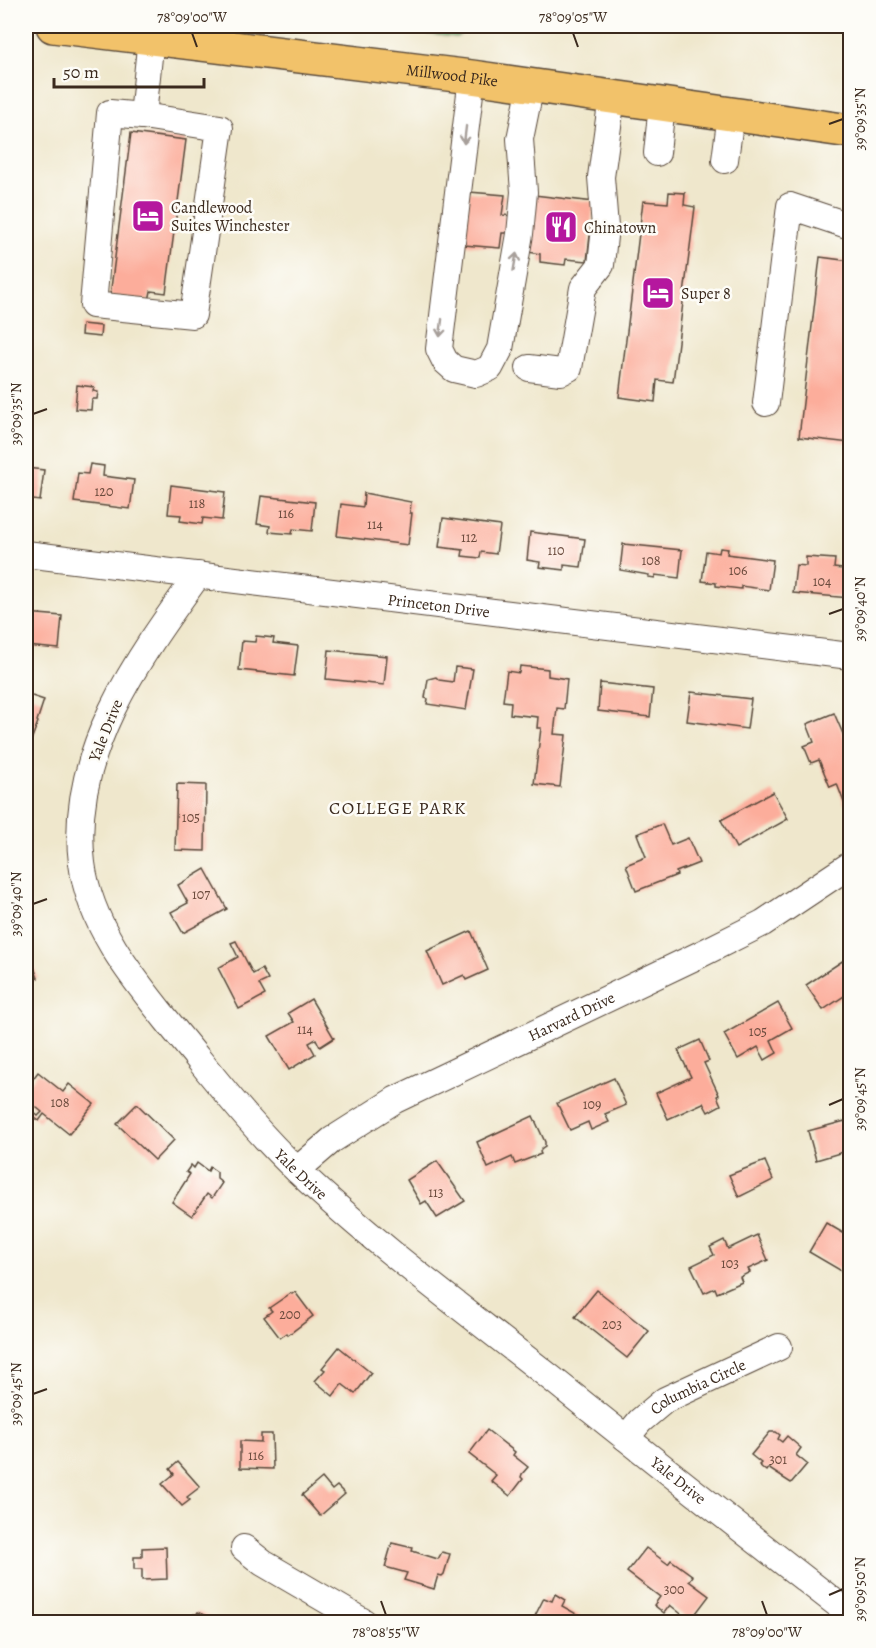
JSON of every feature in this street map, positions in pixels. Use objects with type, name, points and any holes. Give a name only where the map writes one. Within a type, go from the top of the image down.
[{"type":"highway","name":"Millwood Pike","points":[[53,26],[85,27],[472,77],[850,132]]},
{"type":"street","points":[[143,116],[151,37]]},
{"type":"street","points":[[472,77],[439,350],[445,361],[454,369],[476,375],[490,368],[500,349],[520,234],[524,192],[519,139],[531,85]]},
{"type":"street","points":[[530,368],[561,372],[569,368],[583,288],[601,265],[605,226],[601,177],[612,97]]},
{"type":"street","points":[[657,153],[662,104]]},
{"type":"street","points":[[110,113],[143,116],[220,128],[193,315],[93,305],[110,113]]},
{"type":"street","points":[[725,160],[731,114]]},
{"type":"street","points":[[766,402],[790,206],[850,226]]},
{"type":"street","name":"Princeton Drive","points":[[26,554],[584,621],[850,656]]},
{"type":"street","name":"Yale Drive","points":[[198,575],[126,682],[110,713],[92,761],[83,796],[80,834],[82,865],[89,896],[100,925],[158,1010],[222,1088],[297,1170],[426,1280],[850,1614]]},
{"type":"street","name":"Harvard Drive","points":[[297,1170],[332,1140],[394,1100],[731,939],[772,917],[850,865]]},
{"type":"street","name":"Columbia Circle","points":[[626,1438],[640,1421],[665,1400],[779,1347]]},
{"type":"street","points":[[244,1548],[272,1569],[364,1623]]},
{"type":"green space","points":[[358,26],[467,26],[465,32],[457,37]]},
{"type":"building","name":"Candlewood Suites Winchester","points":[[131,133],[186,140],[166,293],[151,291],[149,301],[110,296]]},
{"type":"building","points":[[469,192],[505,195],[502,215],[516,216],[515,233],[502,233],[500,248],[464,245]]},
{"type":"building","name":"Super 8","points":[[669,192],[685,193],[684,205],[695,207],[673,382],[657,380],[655,402],[619,397],[643,201],[668,203]]},
{"type":"building","name":"Chinatown","points":[[534,195],[594,202],[587,261],[566,259],[565,265],[540,262],[540,254],[528,252]]},
{"type":"building","points":[[820,257],[850,261],[850,443],[799,437]]},
{"type":"building","points":[[82,324],[101,326],[100,337],[81,335]]},
{"type":"building","points":[[77,385],[94,387],[93,391],[98,392],[97,399],[92,399],[91,410],[75,409]]},
{"type":"building","points":[[90,464],[104,466],[103,476],[134,480],[130,509],[74,502],[78,473],[88,474]]},
{"type":"building","points":[[26,468],[44,470],[40,501],[26,499]]},
{"type":"building","points":[[171,485],[225,492],[222,520],[203,518],[202,524],[180,521],[181,515],[168,514]]},
{"type":"building","points":[[364,493],[411,502],[408,545],[337,536],[341,504],[363,507]]},
{"type":"building","points":[[261,496],[315,502],[312,531],[293,529],[292,534],[269,532],[270,526],[257,524]]},
{"type":"building","points":[[443,518],[500,526],[496,554],[481,552],[480,558],[462,556],[463,550],[439,547]]},
{"type":"building","points":[[530,532],[585,539],[581,567],[564,565],[564,570],[539,567],[540,562],[527,560]]},
{"type":"building","points":[[623,544],[682,550],[679,578],[655,575],[655,578],[620,570]]},
{"type":"building","points":[[720,548],[728,549],[727,554],[773,560],[769,590],[741,586],[741,589],[716,586],[716,583],[702,581],[706,551],[719,553]]},
{"type":"building","points":[[806,557],[835,559],[834,568],[850,570],[850,598],[793,593],[796,565],[806,566]]},
{"type":"building","points":[[26,613],[62,616],[59,649],[26,646]]},
{"type":"building","points":[[256,636],[274,638],[273,643],[298,646],[294,676],[239,670],[242,641],[255,642]]},
{"type":"building","points":[[329,650],[387,656],[384,685],[326,679]]},
{"type":"building","points":[[520,666],[548,669],[548,676],[567,679],[564,709],[557,708],[554,734],[566,735],[560,787],[534,784],[541,728],[537,728],[538,717],[510,714],[511,702],[503,701],[507,671],[519,673]]},
{"type":"building","points":[[455,667],[473,669],[466,710],[427,704],[428,699],[425,698],[428,679],[436,677],[439,680],[453,682]]},
{"type":"building","points":[[600,683],[653,689],[650,717],[598,711]]},
{"type":"building","points":[[691,692],[751,699],[747,729],[687,721]]},
{"type":"building","points":[[26,694],[44,700],[30,743],[26,742]]},
{"type":"building","points":[[834,713],[850,750],[850,802],[845,805],[837,784],[830,787],[819,760],[811,763],[804,746],[814,742],[807,724]]},
{"type":"building","points":[[177,784],[206,785],[205,851],[175,850]]},
{"type":"building","points":[[773,792],[788,819],[736,848],[721,820]]},
{"type":"building","points":[[662,824],[671,845],[688,838],[699,863],[676,872],[677,875],[636,891],[626,865],[646,857],[637,834]]},
{"type":"building","points":[[205,869],[227,909],[183,933],[171,912],[188,903],[178,885]]},
{"type":"building","points":[[471,931],[488,970],[466,980],[464,975],[442,985],[427,951]]},
{"type":"building","points":[[236,941],[253,974],[262,969],[268,980],[259,984],[265,995],[239,1009],[218,968],[238,957],[231,943]]},
{"type":"building","points":[[26,946],[38,978],[26,982]]},
{"type":"building","points":[[850,956],[850,992],[823,1010],[806,985]]},
{"type":"building","points":[[311,999],[334,1038],[320,1047],[316,1039],[309,1043],[315,1054],[289,1070],[269,1036],[294,1022],[288,1013]]},
{"type":"building","points":[[778,1003],[792,1028],[771,1040],[777,1053],[765,1060],[758,1047],[738,1059],[724,1034]]},
{"type":"building","points":[[700,1040],[709,1061],[704,1063],[719,1095],[717,1096],[721,1105],[708,1112],[703,1103],[668,1119],[656,1093],[691,1077],[678,1050]]},
{"type":"building","points":[[38,1072],[63,1092],[69,1084],[94,1104],[69,1134],[44,1114],[39,1121],[26,1111],[28,1108],[38,1116],[42,1112],[26,1099],[26,1088]]},
{"type":"building","points":[[614,1078],[626,1105],[605,1114],[609,1122],[591,1130],[588,1122],[570,1130],[557,1103]]},
{"type":"building","points":[[137,1104],[174,1140],[155,1160],[117,1124]]},
{"type":"building","points":[[533,1116],[545,1142],[541,1154],[515,1164],[512,1157],[488,1168],[477,1142]]},
{"type":"building","points":[[845,1121],[850,1150],[816,1160],[808,1131]]},
{"type":"building","points":[[437,1161],[465,1201],[437,1218],[426,1201],[421,1204],[407,1180]]},
{"type":"building","points":[[765,1161],[773,1180],[739,1197],[729,1175]]},
{"type":"building","points":[[197,1163],[208,1171],[210,1167],[217,1172],[217,1179],[222,1183],[212,1198],[207,1194],[192,1216],[172,1202],[190,1174],[186,1172],[191,1165],[194,1168]]},
{"type":"building","points":[[826,1223],[850,1237],[850,1276],[809,1252]]},
{"type":"building","points":[[757,1235],[768,1260],[748,1269],[750,1272],[740,1277],[742,1282],[717,1293],[715,1288],[704,1293],[691,1266],[714,1255],[710,1247],[724,1240],[728,1249]]},
{"type":"building","points":[[597,1290],[649,1331],[627,1358],[575,1317]]},
{"type":"building","points":[[295,1292],[313,1316],[288,1335],[287,1333],[280,1338],[264,1317],[272,1311],[269,1308]]},
{"type":"building","points":[[339,1347],[371,1373],[355,1394],[342,1384],[333,1396],[315,1381],[325,1370],[322,1368]]},
{"type":"building","points":[[487,1430],[515,1452],[513,1455],[528,1467],[522,1474],[523,1479],[510,1496],[491,1481],[496,1475],[469,1454]]},
{"type":"building","points":[[770,1432],[780,1435],[778,1439],[782,1442],[787,1436],[801,1448],[796,1455],[807,1464],[791,1483],[768,1468],[766,1471],[759,1465],[761,1463],[751,1455]]},
{"type":"building","points":[[261,1434],[272,1434],[273,1469],[240,1468],[240,1441],[261,1442]]},
{"type":"building","points":[[178,1462],[200,1487],[187,1497],[190,1500],[182,1506],[162,1484],[174,1474],[170,1469]]},
{"type":"building","points":[[322,1478],[332,1490],[337,1486],[345,1494],[320,1516],[302,1495]]},
{"type":"building","points":[[392,1543],[413,1548],[412,1551],[438,1559],[442,1552],[450,1554],[444,1574],[438,1575],[434,1589],[404,1580],[407,1573],[385,1567]]},
{"type":"building","points":[[166,1547],[167,1579],[142,1580],[142,1569],[134,1569],[134,1557],[142,1557],[142,1548]]},
{"type":"building","points":[[646,1548],[668,1564],[671,1560],[693,1576],[689,1581],[709,1596],[690,1621],[670,1605],[664,1613],[654,1605],[660,1597],[627,1572]]},
{"type":"building","points":[[555,1594],[565,1600],[562,1606],[580,1616],[577,1622],[532,1622],[544,1598],[552,1601]]},
{"type":"building","points":[[198,1612],[214,1619],[213,1622],[190,1622],[194,1614]]},
{"type":"place","name":"Candlewood Suites Winchester","points":[[148,216]]},
{"type":"place","name":"Chinatown","points":[[561,227]]},
{"type":"place","name":"Super 8","points":[[658,293]]},
{"type":"district","name":"COLLEGE PARK","points":[[398,808]]}]
